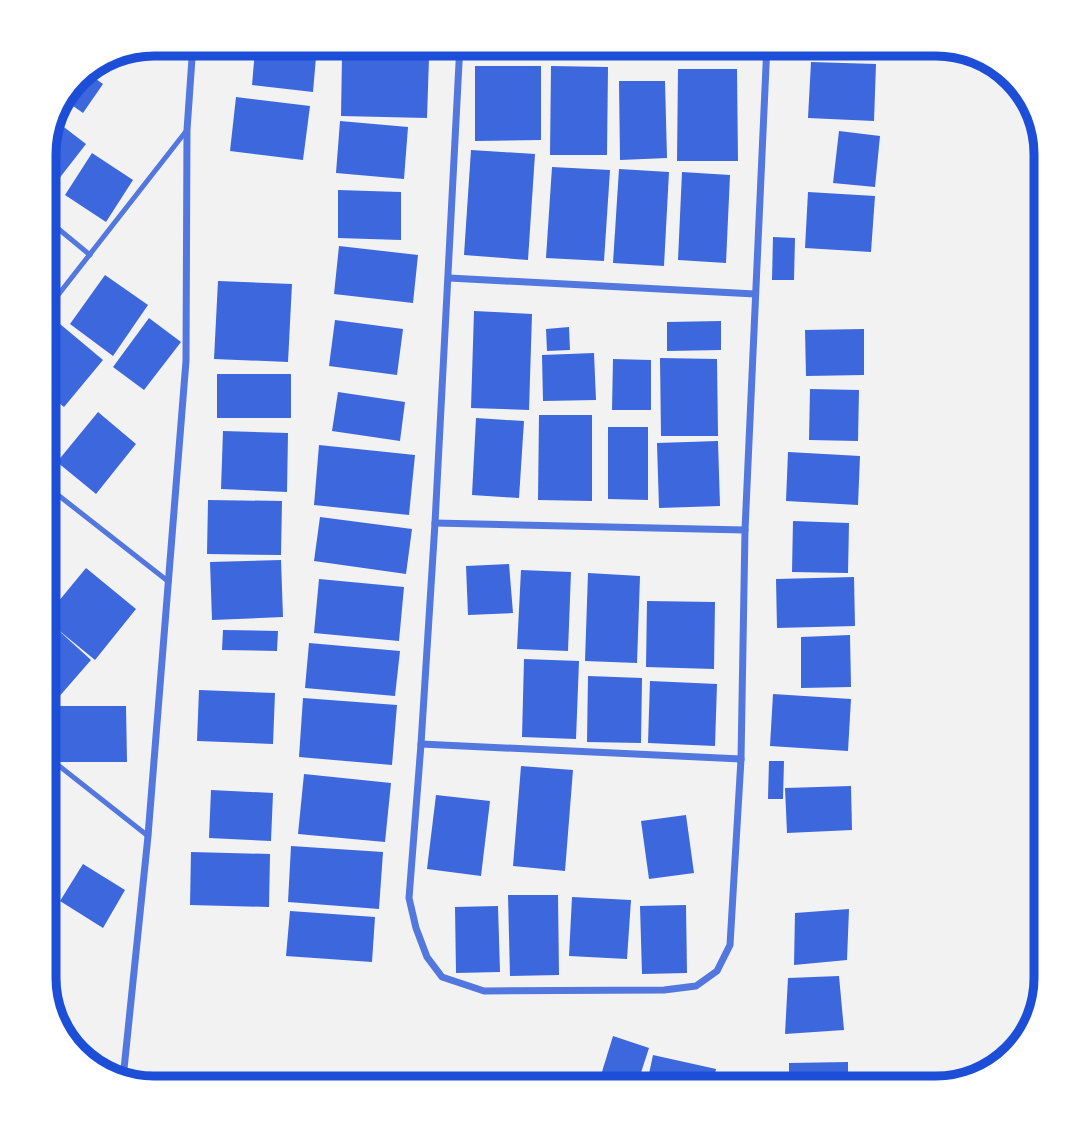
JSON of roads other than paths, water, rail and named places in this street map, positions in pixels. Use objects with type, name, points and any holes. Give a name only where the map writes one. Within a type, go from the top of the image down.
[{"type":"street","points":[[122,1071],[148,836],[186,361],[187,130],[192,56]]},
{"type":"street","points":[[459,56],[435,523],[409,898],[427,957],[442,978],[484,991],[664,990],[696,986],[718,971],[730,945],[741,759],[745,530],[766,56]]},
{"type":"street","points":[[449,278],[755,294]]},
{"type":"street","points":[[435,523],[745,530]]},
{"type":"street","points":[[421,744],[741,759]]},
{"type":"lane","points":[[56,298],[187,130]]},
{"type":"lane","points":[[56,227],[90,255]]},
{"type":"lane","points":[[56,493],[169,582]]},
{"type":"lane","points":[[56,763],[148,836]]}]
